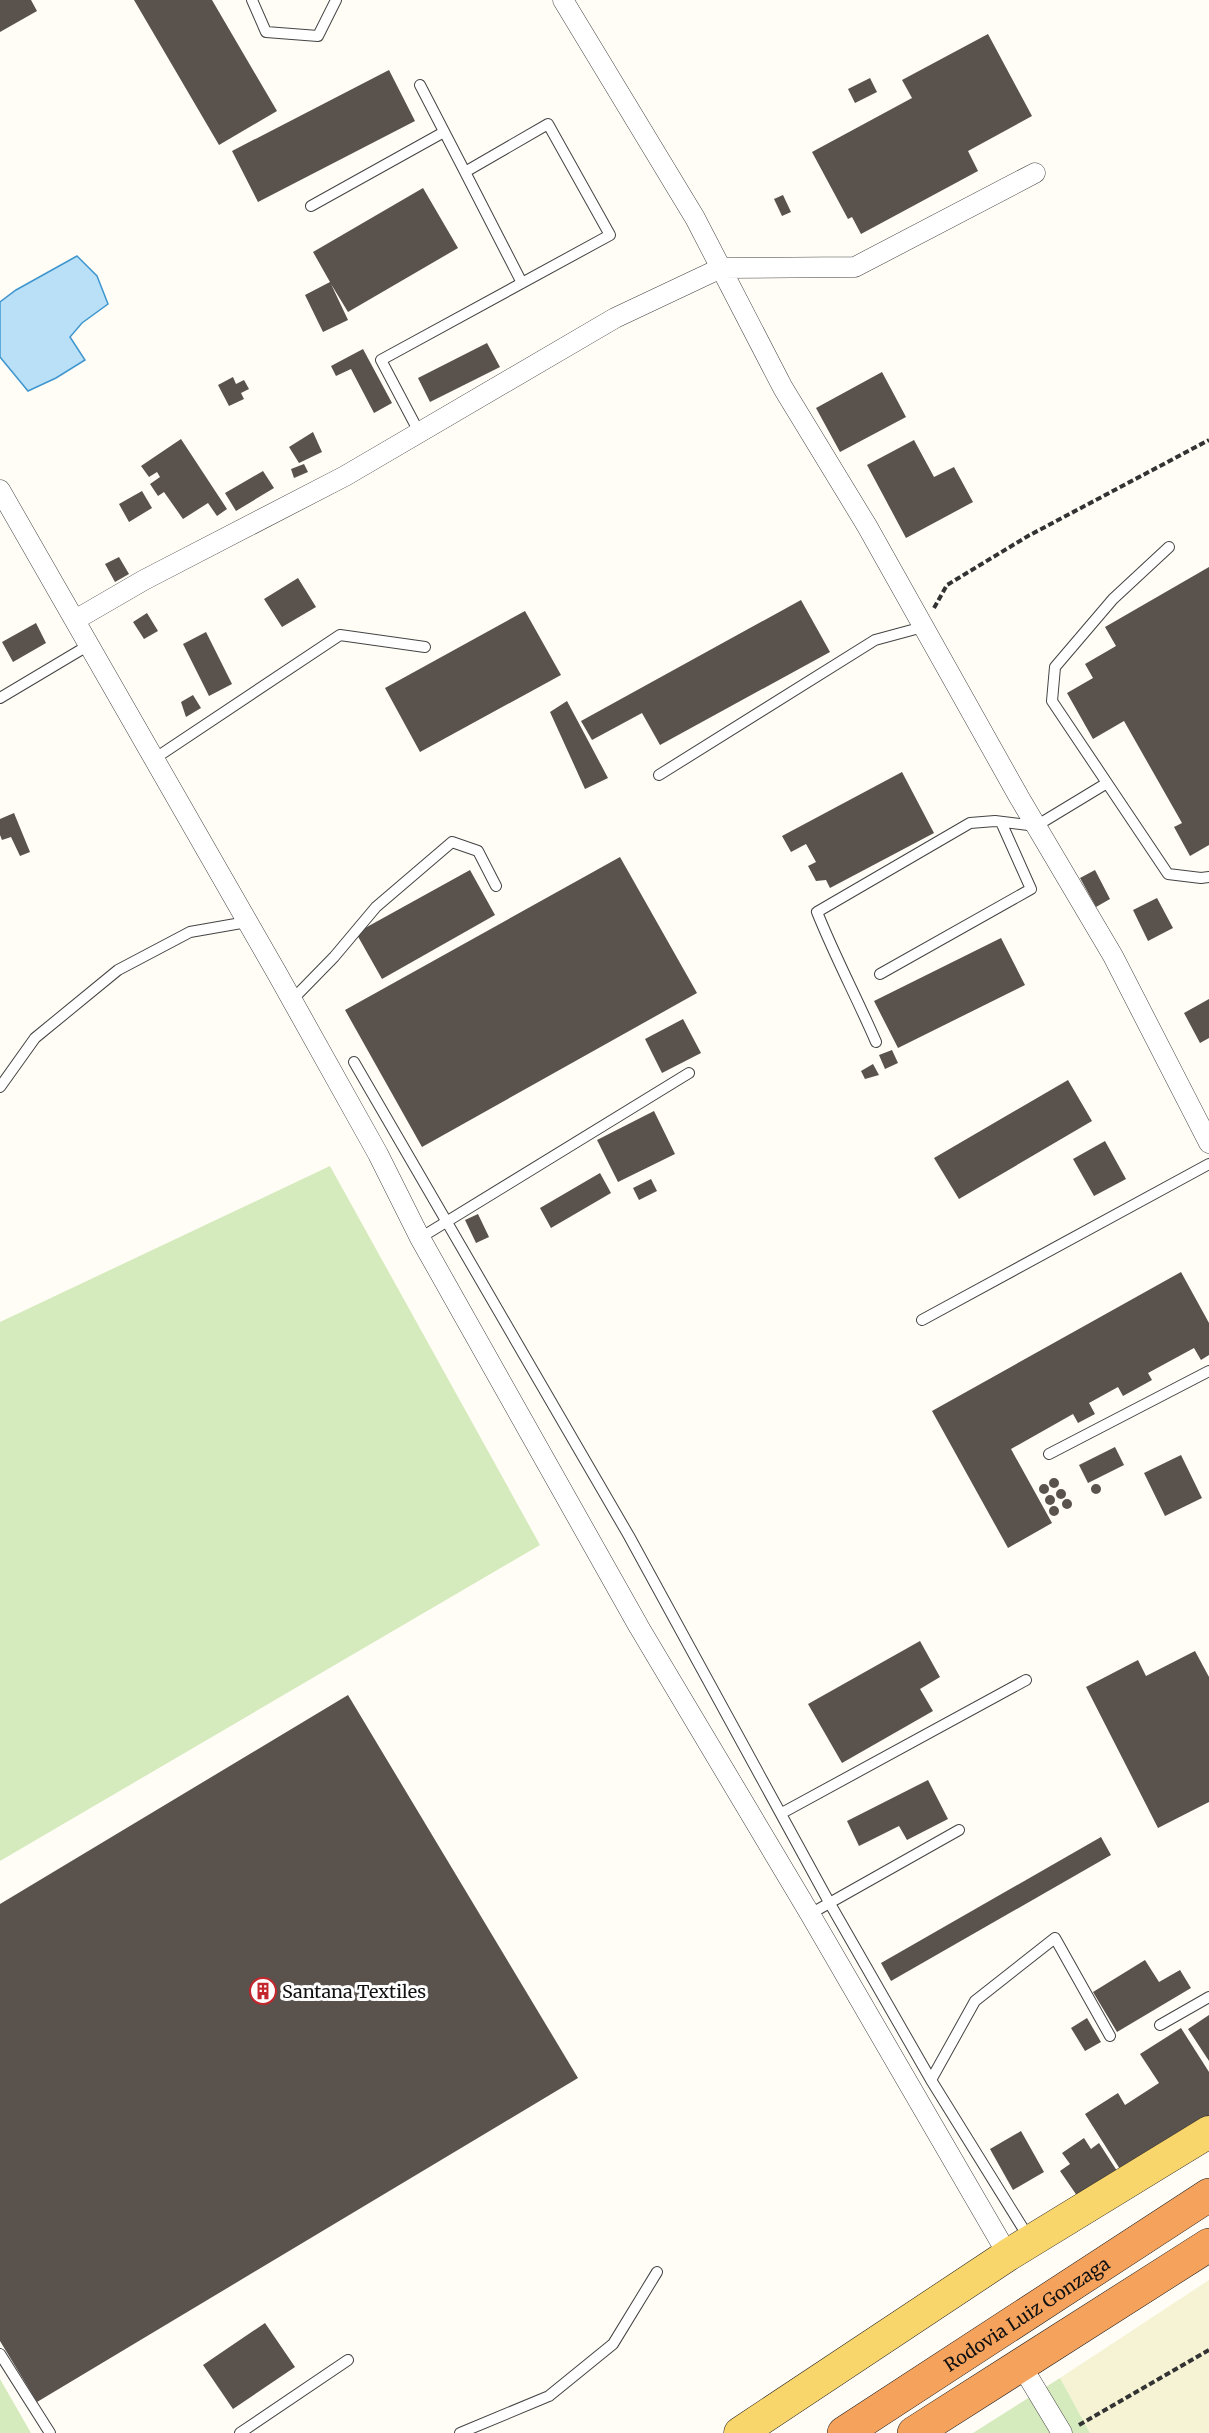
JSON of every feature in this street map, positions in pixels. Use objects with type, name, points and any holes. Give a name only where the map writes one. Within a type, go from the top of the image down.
[{"type":"highway","name":"Rodovia Luiz Gonzaga","points":[[844,2433],[1209,2194]]},
{"type":"highway","points":[[914,2433],[1209,2245]]},
{"type":"main road","points":[[740,2433],[1019,2248],[1209,2132]]},
{"type":"street","points":[[563,0],[695,218],[783,388],[867,526],[1036,826],[1113,956],[1209,1143]]},
{"type":"street","points":[[75,620],[144,580],[345,476],[615,318],[721,268],[855,267],[1035,173]]},
{"type":"street","points":[[0,490],[292,1000],[378,1154],[420,1238],[639,1627],[810,1914],[1019,2248]]},
{"type":"street","points":[[1021,2365],[1069,2430]]},
{"type":"lane","points":[[252,0],[266,32],[318,36],[336,0]]},
{"type":"lane","points":[[420,85],[522,283]]},
{"type":"lane","points":[[419,432],[381,360],[610,235],[548,124],[465,172]]},
{"type":"lane","points":[[311,206],[444,132]]},
{"type":"lane","points":[[1169,548],[1113,599],[1054,667],[1052,701],[1168,874],[1209,877]]},
{"type":"lane","points":[[659,775],[875,640],[923,627]]},
{"type":"lane","points":[[154,759],[340,635],[425,647]]},
{"type":"lane","points":[[0,698],[89,645]]},
{"type":"lane","points":[[876,1042],[861,1005],[834,955],[817,912],[970,824],[1001,822],[1036,826],[1107,783]]},
{"type":"lane","points":[[880,974],[1031,889],[1001,822]]},
{"type":"lane","points":[[292,1000],[334,957],[376,907],[452,842],[478,851],[496,886]]},
{"type":"lane","points":[[0,1087],[35,1038],[118,970],[190,932],[247,922]]},
{"type":"lane","points":[[354,1062],[629,1536],[829,1902],[931,2080],[1019,2248]]},
{"type":"lane","points":[[420,1238],[689,1073]]},
{"type":"lane","points":[[922,1320],[1209,1164]]},
{"type":"lane","points":[[1049,1454],[1209,1371]]},
{"type":"lane","points":[[782,1814],[1026,1680]]},
{"type":"lane","points":[[810,1914],[959,1830]]},
{"type":"lane","points":[[931,2080],[975,2001],[1055,1938],[1110,2036]]},
{"type":"lane","points":[[1160,2025],[1209,1997]]},
{"type":"lane","points":[[460,2433],[549,2396],[613,2344],[657,2272]]},
{"type":"lane","points":[[0,2354],[50,2433]]},
{"type":"lane","points":[[240,2433],[348,2360]]},
{"type":"path","points":[[923,627],[947,585],[1028,537],[1209,440]]},
{"type":"path","points":[[1069,2430],[1209,2350]]},
{"type":"shaded area","points":[[1209,2280],[1209,2433],[1090,2433],[1060,2378]]},
{"type":"green space","points":[[330,1166],[540,1545],[0,1861],[0,1322]]},
{"type":"green space","points":[[1060,2378],[1090,2433],[973,2433]]},
{"type":"green space","points":[[0,2379],[31,2433],[0,2433]]},
{"type":"water","points":[[77,256],[97,276],[108,304],[82,323],[70,337],[85,360],[56,378],[28,391],[0,357],[0,302],[16,290]]},
{"type":"building","points":[[0,0],[31,0],[37,11],[0,32]]},
{"type":"building","points":[[134,0],[212,0],[277,111],[219,145]]},
{"type":"building","points":[[988,34],[1032,116],[968,151],[978,171],[861,234],[852,217],[848,219],[812,152],[912,98],[902,80]]},
{"type":"building","points":[[389,70],[415,121],[258,202],[232,151]]},
{"type":"building","points":[[870,78],[877,92],[855,103],[848,89]]},
{"type":"building","points":[[423,188],[458,248],[348,312],[331,284],[348,320],[323,332],[305,295],[330,282],[313,252]]},
{"type":"building","points":[[783,195],[791,212],[782,216],[774,199]]},
{"type":"building","points":[[487,343],[500,367],[430,402],[418,378]]},
{"type":"building","points":[[363,349],[392,403],[374,413],[351,369],[336,376],[331,366]]},
{"type":"building","points":[[882,372],[906,417],[840,452],[816,408]]},
{"type":"building","points":[[233,377],[236,384],[244,380],[249,389],[241,393],[244,399],[229,406],[218,385]]},
{"type":"building","points":[[313,432],[322,452],[299,463],[289,447]]},
{"type":"building","points":[[181,439],[227,509],[217,516],[208,503],[183,519],[164,492],[158,496],[150,484],[160,477],[157,472],[149,477],[141,466]]},
{"type":"building","points":[[914,440],[934,477],[954,467],[973,502],[906,538],[867,465]]},
{"type":"building","points":[[304,464],[308,472],[294,478],[291,469]]},
{"type":"building","points":[[263,471],[274,488],[236,511],[225,493]]},
{"type":"building","points":[[142,491],[152,508],[129,522],[119,504]]},
{"type":"building","points":[[119,557],[129,574],[115,582],[105,564]]},
{"type":"building","points":[[1209,567],[1209,845],[1190,856],[1174,827],[1182,823],[1124,721],[1093,739],[1067,693],[1093,678],[1085,664],[1116,646],[1105,627]]},
{"type":"building","points":[[298,578],[316,607],[282,627],[264,599]]},
{"type":"building","points":[[801,600],[830,652],[660,745],[642,713],[592,740],[581,721]]},
{"type":"building","points":[[525,611],[561,675],[420,752],[385,688]]},
{"type":"building","points":[[147,613],[158,631],[144,639],[133,622]]},
{"type":"building","points":[[36,623],[46,643],[13,662],[2,642]]},
{"type":"building","points":[[206,632],[232,684],[209,696],[183,644]]},
{"type":"building","points":[[193,695],[201,708],[186,717],[181,702]]},
{"type":"building","points":[[567,701],[608,778],[585,789],[550,712]]},
{"type":"building","points":[[902,772],[934,833],[830,888],[826,880],[816,881],[808,866],[816,862],[806,844],[791,852],[782,836]]},
{"type":"building","points":[[14,813],[30,852],[20,856],[11,837],[2,840],[0,835],[0,819]]},
{"type":"building","points":[[620,857],[697,993],[422,1147],[345,1010]]},
{"type":"building","points":[[470,870],[495,915],[382,979],[356,933]]},
{"type":"building","points":[[1095,870],[1110,899],[1096,907],[1080,878]]},
{"type":"building","points":[[1157,898],[1173,928],[1148,941],[1133,910]]},
{"type":"building","points":[[1001,938],[1025,985],[898,1048],[874,1001]]},
{"type":"building","points":[[1209,999],[1209,1038],[1200,1043],[1184,1013]]},
{"type":"building","points":[[683,1019],[701,1053],[662,1073],[645,1039]]},
{"type":"building","points":[[892,1050],[898,1063],[885,1069],[879,1055]]},
{"type":"building","points":[[873,1064],[879,1075],[865,1079],[861,1071]]},
{"type":"building","points":[[1068,1080],[1092,1121],[959,1199],[934,1158]]},
{"type":"building","points":[[654,1111],[675,1154],[618,1182],[597,1140]]},
{"type":"building","points":[[1105,1141],[1126,1179],[1094,1196],[1073,1159]]},
{"type":"building","points":[[600,1173],[611,1193],[551,1228],[540,1208]]},
{"type":"building","points":[[651,1179],[657,1191],[639,1200],[633,1188]]},
{"type":"building","points":[[478,1214],[489,1237],[476,1243],[465,1220]]},
{"type":"building","points":[[1181,1272],[1209,1323],[1209,1355],[1201,1360],[1194,1348],[1148,1373],[1152,1380],[1123,1396],[1118,1387],[1089,1403],[1095,1414],[1078,1423],[1073,1414],[1011,1449],[1052,1523],[1008,1548],[932,1411]]},
{"type":"building","points":[[1115,1447],[1124,1465],[1088,1483],[1079,1465]]},
{"type":"building","points":[[1181,1455],[1202,1498],[1165,1516],[1144,1473]]},
{"type":"building","points":[[1054,1478],[1058,1479],[1058,1487],[1054,1488],[1050,1487],[1049,1483],[1050,1479]]},
{"type":"building","points":[[1044,1484],[1048,1485],[1048,1493],[1044,1494],[1040,1493],[1039,1489],[1040,1485]]},
{"type":"building","points":[[1096,1484],[1100,1485],[1100,1493],[1096,1494],[1092,1493],[1091,1489],[1092,1485]]},
{"type":"building","points":[[1061,1489],[1065,1490],[1065,1498],[1061,1499],[1057,1498],[1056,1494],[1057,1490]]},
{"type":"building","points":[[1050,1495],[1054,1496],[1054,1504],[1050,1505],[1046,1504],[1045,1500],[1046,1496]]},
{"type":"building","points":[[1067,1499],[1071,1500],[1071,1508],[1067,1509],[1063,1508],[1062,1504],[1063,1500]]},
{"type":"building","points":[[1054,1506],[1058,1507],[1058,1515],[1054,1516],[1050,1515],[1049,1511],[1050,1507]]},
{"type":"building","points":[[920,1641],[940,1677],[920,1689],[933,1711],[842,1763],[808,1704]]},
{"type":"building","points":[[1195,1651],[1209,1677],[1209,1802],[1158,1828],[1086,1687],[1138,1660],[1146,1676]]},
{"type":"building","name":"Santana Textiles","points":[[348,1695],[578,2078],[37,2402],[0,2341],[0,1904]]},
{"type":"building","points":[[928,1780],[948,1819],[907,1840],[899,1826],[859,1846],[847,1821]]},
{"type":"building","points":[[1101,1837],[1111,1855],[891,1981],[881,1963]]},
{"type":"building","points":[[1145,1960],[1159,1982],[1180,1970],[1191,1988],[1117,2032],[1093,1992]]},
{"type":"building","points":[[1209,2015],[1209,2061],[1188,2029]]},
{"type":"building","points":[[1087,2018],[1101,2042],[1085,2051],[1071,2028]]},
{"type":"building","points":[[1181,2028],[1209,2072],[1209,2123],[1125,2177],[1085,2114],[1118,2093],[1125,2105],[1159,2083],[1140,2054]]},
{"type":"building","points":[[1021,2131],[1044,2172],[1013,2190],[990,2149]]},
{"type":"building","points":[[1084,2138],[1091,2149],[1099,2143],[1119,2174],[1080,2200],[1060,2171],[1070,2164],[1062,2153]]},
{"type":"building","points":[[265,2323],[295,2367],[233,2409],[203,2365]]},
{"type":"place","name":"Santana Textiles","points":[[263,1991]]}]
